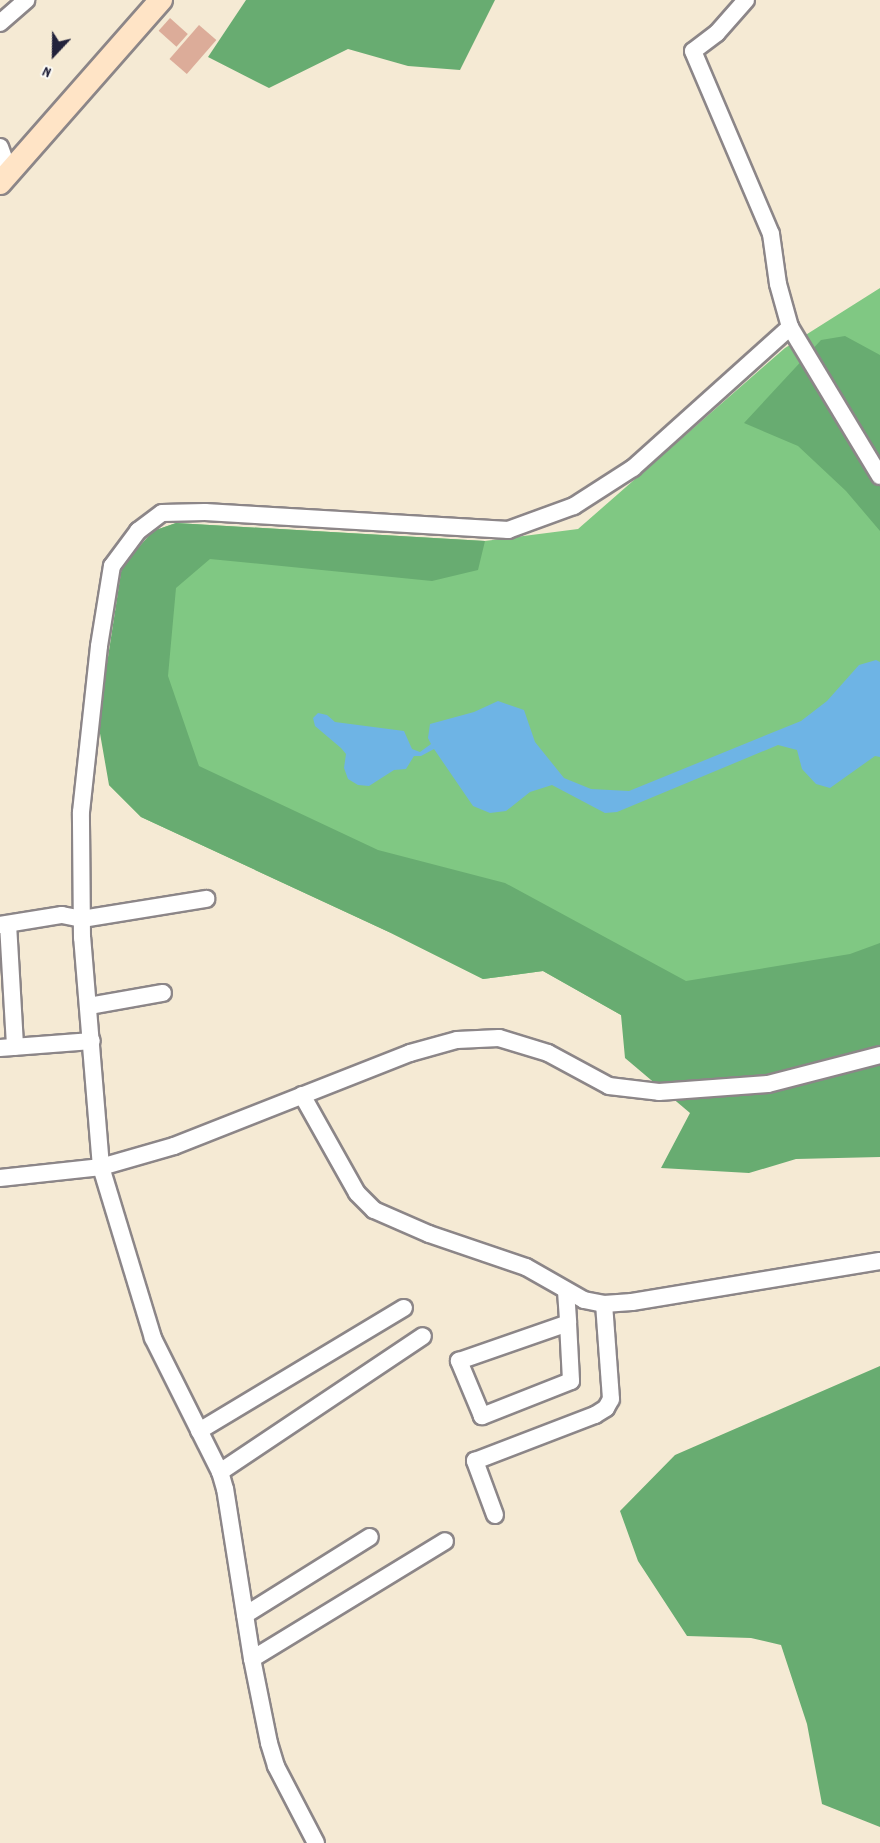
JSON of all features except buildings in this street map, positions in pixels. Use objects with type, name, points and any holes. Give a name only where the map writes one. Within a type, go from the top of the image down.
[{"type":"street","points":[[0,23],[26,0]]},
{"type":"street","points":[[5,178],[161,0]]},
{"type":"street","points":[[746,0],[717,33],[693,51],[771,234],[778,284],[790,327],[880,476]]},
{"type":"street","points":[[0,147],[5,178]]},
{"type":"street","points":[[316,1843],[276,1766],[252,1659],[225,1489],[220,1472],[153,1338],[101,1167],[82,920],[81,812],[99,646],[112,566],[138,531],[162,513],[206,512],[508,530],[574,506],[633,468],[790,327]]},
{"type":"street","points":[[92,1041],[8,1047],[4,924],[62,915],[82,920],[206,899]]},
{"type":"street","points":[[89,1006],[163,993]]},
{"type":"street","points":[[0,1179],[101,1167],[174,1146],[410,1053],[457,1040],[499,1038],[548,1053],[609,1086],[659,1092],[768,1084],[880,1055]]},
{"type":"street","points":[[303,1095],[357,1193],[374,1210],[429,1234],[526,1267],[584,1300],[604,1304],[632,1302],[880,1261]]},
{"type":"street","points":[[566,1291],[572,1381],[482,1416],[459,1361],[568,1323]]},
{"type":"street","points":[[495,1515],[475,1461],[595,1415],[606,1408],[610,1399],[604,1304]]},
{"type":"street","points":[[199,1431],[404,1308]]},
{"type":"street","points":[[220,1472],[423,1336]]},
{"type":"street","points":[[245,1615],[370,1538]]},
{"type":"street","points":[[252,1659],[445,1541]]},
{"type":"green space","points":[[246,0],[495,0],[460,70],[408,66],[348,49],[269,88],[208,57]]},
{"type":"green space","points":[[880,288],[880,967],[621,1015],[543,971],[483,979],[391,933],[141,817],[109,785],[153,531],[176,523],[485,541],[578,529],[785,348]]},
{"type":"green space","points":[[845,336],[880,355],[880,531],[846,491],[798,446],[744,423],[821,340]]},
{"type":"green space","points":[[176,523],[485,541],[478,570],[432,581],[210,559],[176,588],[168,676],[199,766],[378,850],[505,883],[686,981],[850,954],[880,943],[880,1157],[796,1159],[749,1173],[661,1168],[690,1113],[625,1058],[621,1015],[543,971],[483,979],[391,933],[141,817],[109,785],[98,722],[122,566],[153,531]]},
{"type":"green space","points":[[880,1366],[880,1827],[822,1804],[807,1724],[781,1645],[751,1638],[687,1636],[638,1561],[620,1511],[675,1455]]},
{"type":"water","points":[[876,660],[880,662],[880,757],[875,756],[830,788],[816,784],[802,769],[797,750],[778,745],[617,812],[605,813],[552,785],[530,792],[506,811],[490,813],[473,806],[434,749],[421,756],[414,756],[406,769],[394,770],[369,786],[358,785],[348,779],[344,768],[346,754],[315,726],[313,718],[318,713],[327,715],[335,722],[404,731],[412,749],[420,752],[431,744],[428,738],[430,724],[474,712],[498,701],[524,710],[535,742],[564,778],[591,789],[629,791],[801,721],[827,701],[859,665]]}]
